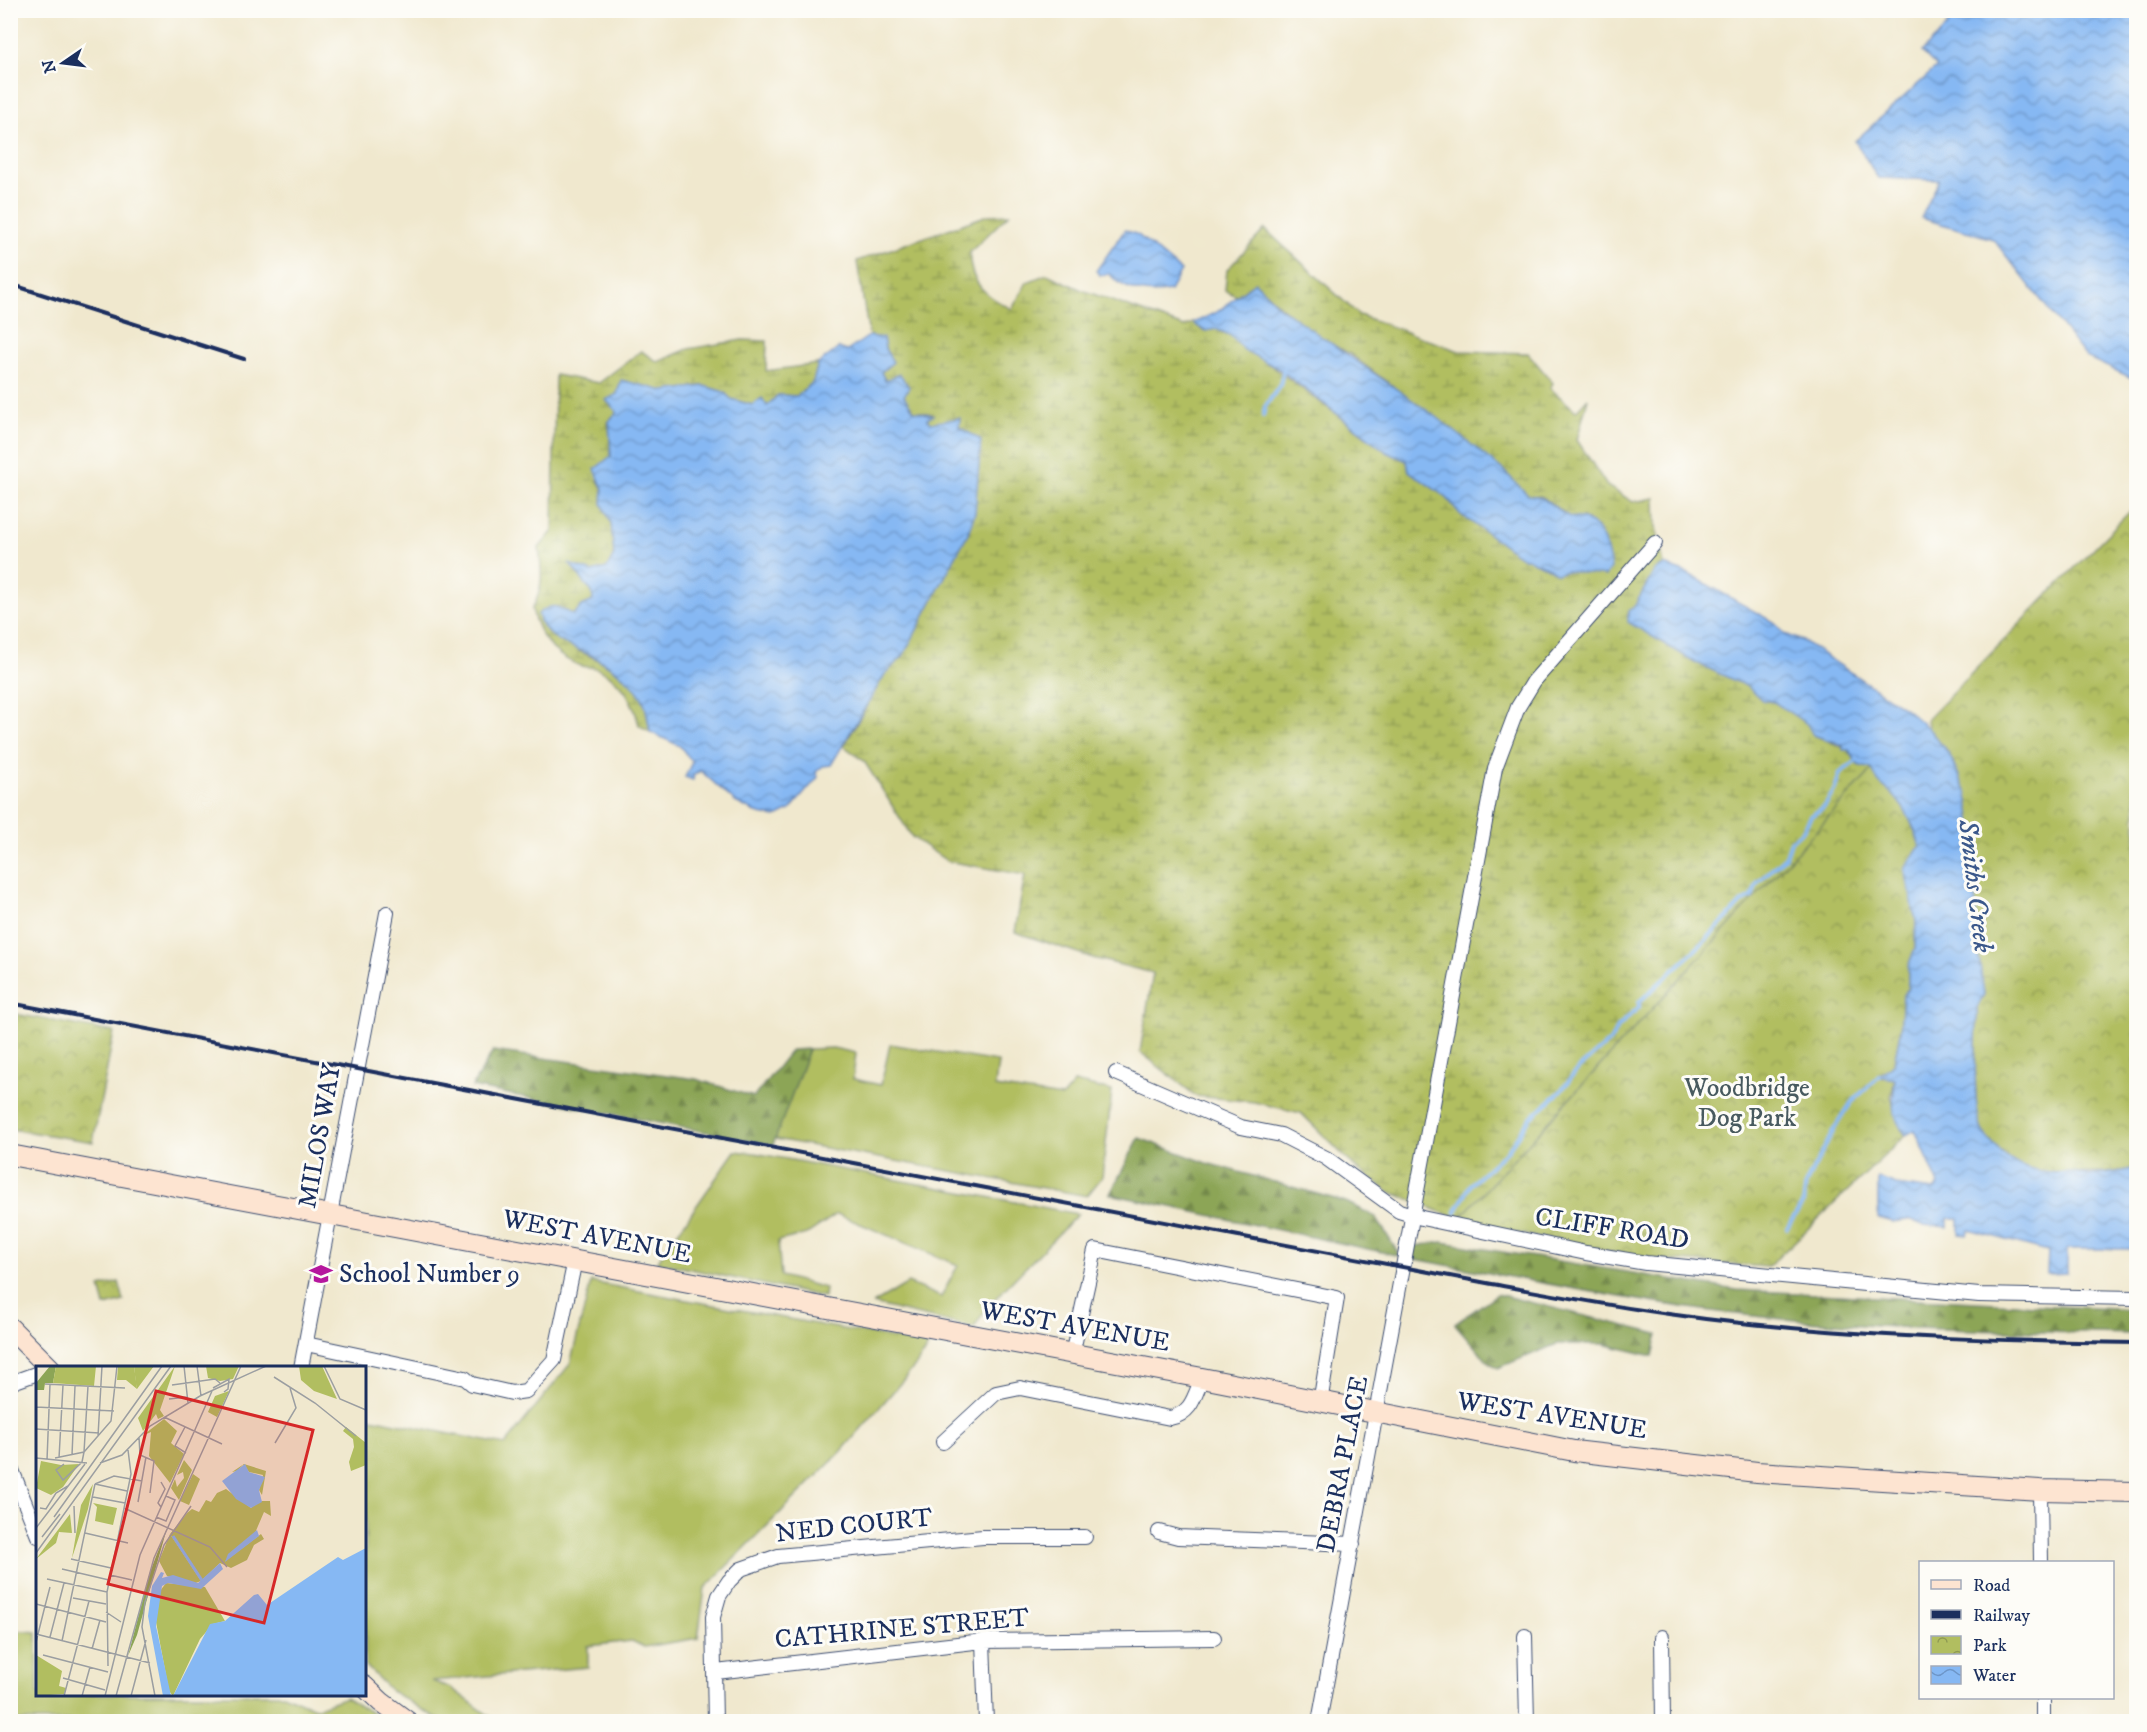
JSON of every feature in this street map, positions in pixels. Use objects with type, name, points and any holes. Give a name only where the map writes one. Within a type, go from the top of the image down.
[{"type":"street","name":"DEBRA PLACE","points":[[1319,1722],[1378,1413],[1412,1215],[1495,768],[1518,707],[1534,681],[1655,543]]},
{"type":"street","name":"MILOS WAY","points":[[301,1366],[387,913]]},
{"type":"street","name":"CLIFF ROAD","points":[[1116,1073],[1241,1127],[1281,1134],[1326,1158],[1378,1198],[1412,1215],[1587,1253],[1646,1263],[1978,1295],[2136,1298]]},
{"type":"street","name":"WEST AVENUE","points":[[10,1155],[330,1213],[1585,1452],[1757,1472],[2040,1490],[2136,1492]]},
{"type":"street","points":[[1072,1355],[1095,1250],[1337,1298],[1320,1403]]},
{"type":"street","points":[[306,1344],[465,1378],[472,1384],[512,1393],[526,1391],[554,1360],[575,1260]]},
{"type":"street","points":[[10,1328],[48,1366]]},
{"type":"street","points":[[10,1383],[36,1374]]},
{"type":"street","points":[[943,1442],[996,1393],[1004,1390],[1020,1388],[1170,1418],[1186,1413],[1190,1408],[1202,1378]]},
{"type":"street","points":[[10,1465],[36,1531]]},
{"type":"street","points":[[2040,1490],[2041,1561]]},
{"type":"street","points":[[1159,1532],[1178,1537],[1353,1544]]},
{"type":"street","name":"NED COURT","points":[[716,1672],[713,1617],[720,1596],[729,1581],[741,1569],[760,1561],[778,1556],[983,1537],[1085,1537]]},
{"type":"street","points":[[1525,1636],[1527,1722]]},
{"type":"street","points":[[1662,1637],[1664,1722]]},
{"type":"street","name":"CATHRINE STREET","points":[[716,1672],[983,1641],[1214,1638]]},
{"type":"street","points":[[983,1641],[986,1722]]},
{"type":"street","points":[[715,1722],[716,1672]]},
{"type":"street","points":[[366,1688],[408,1722]]},
{"type":"street","points":[[2043,1699],[2043,1722]]},
{"type":"green space","points":[[1009,214],[970,252],[972,272],[987,294],[1012,309],[1027,282],[1047,274],[1082,290],[1184,327],[1193,323],[1204,331],[1216,329],[1230,335],[1387,452],[1407,461],[1409,471],[1447,498],[1460,514],[1520,556],[1549,568],[1557,574],[1579,571],[1587,520],[1569,517],[1541,496],[1528,496],[1503,470],[1350,354],[1300,322],[1255,282],[1236,296],[1225,290],[1227,270],[1265,229],[1359,315],[1459,351],[1528,353],[1553,383],[1550,388],[1576,411],[1588,398],[1577,440],[1607,486],[1633,502],[1655,498],[1656,527],[1664,565],[1655,570],[1634,608],[1657,640],[1695,662],[1749,687],[1762,700],[1774,702],[1808,724],[1814,735],[1849,750],[1858,765],[1873,769],[1459,1219],[1388,1191],[1355,1167],[1301,1113],[1254,1102],[1196,1096],[1140,1052],[1153,973],[1093,958],[1015,932],[1025,875],[947,861],[912,837],[864,761],[844,746],[885,674],[903,656],[968,533],[975,512],[959,427],[960,419],[931,423],[927,419],[933,414],[914,411],[884,377],[881,372],[893,362],[885,349],[883,338],[869,336],[857,261],[988,215]]},
{"type":"green space","points":[[742,340],[767,341],[766,371],[818,364],[813,382],[797,396],[778,395],[767,406],[762,398],[753,405],[731,399],[724,392],[704,386],[664,391],[621,381],[617,394],[617,412],[609,421],[611,456],[598,481],[603,489],[602,503],[611,523],[614,555],[607,568],[592,572],[571,565],[592,592],[594,601],[582,606],[573,615],[564,609],[578,651],[605,664],[639,691],[650,732],[639,725],[630,700],[615,680],[598,669],[569,661],[547,643],[538,628],[532,609],[539,594],[541,580],[539,548],[553,531],[555,375],[599,383],[641,351],[658,362],[688,349]]},
{"type":"green space","points":[[2136,505],[2136,1168],[2105,1173],[2041,1173],[2024,1168],[2008,1159],[1981,1128],[1976,1100],[1975,1068],[1977,1008],[1984,994],[1978,952],[1971,816],[1949,754],[1928,728],[1927,719]]},
{"type":"green space","name":"Woodbridge Dog Park","points":[[1873,769],[1880,784],[1904,809],[1920,846],[1905,869],[1916,921],[1915,948],[1908,967],[1908,988],[1903,997],[1900,1033],[1894,1063],[1880,1077],[1895,1079],[1891,1097],[1901,1129],[1906,1135],[1768,1267],[1647,1259],[1487,1227],[1459,1219]]},
{"type":"green space","points":[[10,1013],[114,1032],[93,1142],[11,1129]]},
{"type":"green space","points":[[890,1044],[998,1062],[995,1087],[1062,1097],[1075,1082],[1112,1091],[1102,1177],[1087,1196],[775,1139],[809,1049],[833,1048],[856,1053],[853,1079],[881,1085]]},
{"type":"green space","points":[[809,1049],[773,1145],[472,1087],[493,1051],[696,1079],[754,1097],[791,1050]]},
{"type":"green space","points":[[1139,1138],[1210,1164],[1346,1202],[1376,1217],[1400,1256],[1110,1194]]},
{"type":"green space","points":[[735,1151],[1078,1214],[987,1307],[974,1328],[873,1304],[908,1283],[941,1297],[958,1265],[837,1214],[807,1234],[778,1241],[781,1276],[825,1288],[824,1297],[657,1262]]},
{"type":"green space","points":[[1442,1242],[1737,1290],[2136,1310],[2136,1334],[1912,1328],[1745,1315],[1619,1297],[1408,1258],[1415,1246]]},
{"type":"green space","points":[[119,1282],[124,1301],[105,1306],[100,1287]]},
{"type":"green space","points":[[591,1282],[929,1345],[917,1364],[841,1452],[705,1588],[698,1638],[644,1647],[632,1641],[588,1646],[588,1667],[432,1681],[451,1688],[496,1721],[441,1721],[391,1691],[366,1666],[366,1417],[505,1445],[570,1364]]},
{"type":"green space","points":[[1497,1294],[1658,1334],[1653,1356],[1603,1344],[1557,1344],[1498,1368],[1487,1361],[1455,1324]]},
{"type":"green space","points":[[10,1630],[36,1632],[36,1696],[288,1696],[315,1708],[346,1697],[385,1721],[11,1721]]},
{"type":"water","points":[[1934,11],[2136,11],[2136,380],[2086,357],[1993,239],[1921,218],[1939,180],[1878,178],[1855,141],[1937,67],[1922,52],[1949,24]]},
{"type":"water","points":[[1125,230],[1138,235],[1181,271],[1170,291],[1153,293],[1137,291],[1122,285],[1109,274],[1100,275],[1096,271]]},
{"type":"water","points":[[1255,282],[1279,307],[1438,418],[1503,470],[1528,495],[1545,500],[1570,517],[1592,523],[1601,534],[1608,555],[1611,568],[1605,576],[1566,571],[1557,574],[1549,568],[1520,556],[1460,514],[1447,498],[1409,471],[1407,461],[1387,452],[1279,369],[1244,350],[1230,335],[1216,329],[1205,331],[1193,323],[1217,312]]},
{"type":"water","points":[[869,336],[883,338],[885,349],[893,362],[881,372],[885,381],[899,374],[909,387],[904,396],[914,411],[934,415],[927,419],[931,423],[960,418],[959,427],[981,440],[975,512],[968,533],[903,656],[885,674],[831,765],[823,766],[816,772],[818,777],[790,810],[776,817],[759,814],[735,802],[701,771],[694,774],[693,780],[685,777],[692,762],[680,746],[650,732],[645,704],[632,685],[621,674],[595,657],[553,636],[541,623],[538,614],[552,606],[573,615],[582,606],[593,601],[592,592],[570,564],[592,572],[607,568],[614,555],[611,523],[602,503],[603,489],[595,469],[611,456],[609,421],[617,412],[606,400],[617,394],[621,380],[664,391],[704,386],[724,392],[731,399],[752,405],[762,398],[767,406],[778,395],[797,396],[813,382],[818,364],[839,348],[847,351]]},
{"type":"water","points":[[1664,565],[1687,573],[1775,623],[1785,634],[1803,641],[1906,709],[1928,728],[1949,754],[1966,791],[1971,816],[1978,952],[1984,994],[1977,1008],[1975,1069],[1976,1100],[1981,1128],[2002,1154],[2028,1169],[2092,1175],[2136,1168],[2136,1249],[2067,1249],[2067,1273],[2047,1274],[2048,1251],[1969,1230],[1967,1235],[1959,1234],[1959,1218],[1948,1218],[1948,1227],[1923,1225],[1908,1220],[1892,1222],[1878,1218],[1878,1178],[1896,1185],[1934,1190],[1939,1185],[1915,1130],[1906,1135],[1897,1120],[1893,1108],[1895,1079],[1879,1076],[1894,1063],[1900,1033],[1903,997],[1908,988],[1908,967],[1915,948],[1916,921],[1905,869],[1920,846],[1907,814],[1896,798],[1880,784],[1872,769],[1858,765],[1849,750],[1843,750],[1843,745],[1813,735],[1807,724],[1774,702],[1762,700],[1748,687],[1695,662],[1628,622],[1628,611],[1634,607],[1655,570]]},
{"type":"waterway","points":[[1263,416],[1265,407],[1280,385],[1284,368]]},
{"type":"waterway","points":[[1455,1213],[1471,1184],[1507,1151],[1530,1118],[1560,1092],[1578,1069],[1610,1041],[1618,1027],[1639,1007],[1639,1002],[1706,940],[1742,902],[1752,897],[1757,883],[1786,856],[1791,841],[1804,829],[1811,816],[1825,806],[1835,789],[1840,773],[1858,760]]},
{"type":"waterway","points":[[1787,1228],[1803,1203],[1806,1183],[1835,1128],[1851,1103],[1879,1076]]},
{"type":"railway","points":[[10,284],[244,359]]},
{"type":"railway","points":[[10,1003],[1626,1308],[1727,1322],[1855,1333],[1995,1340],[2136,1343]]},
{"type":"place","name":"School Number 9","points":[[321,1274]]},
{"type":"water label","name":"Smiths Creek","points":[[1975,886]]}]
